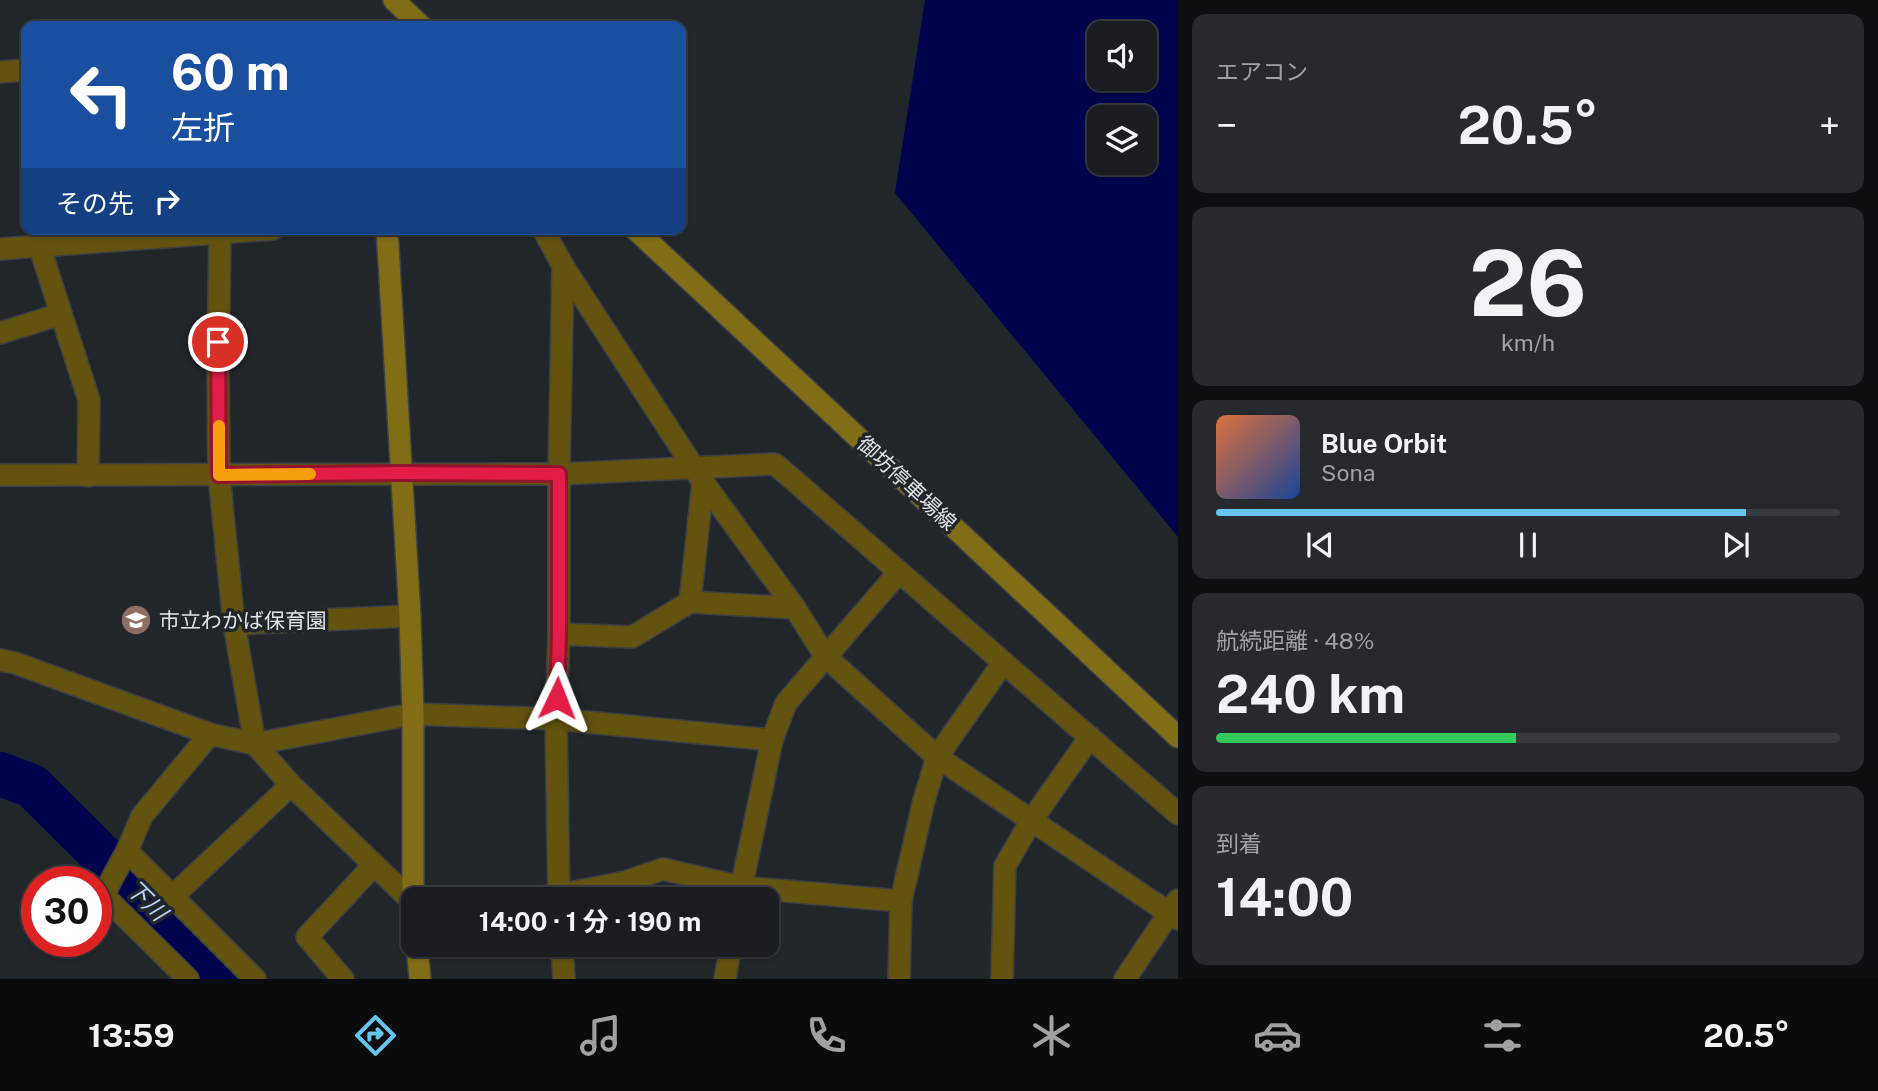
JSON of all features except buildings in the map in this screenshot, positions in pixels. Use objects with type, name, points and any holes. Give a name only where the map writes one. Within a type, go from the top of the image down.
[{"type":"main road","points":[[387,235],[410,616],[413,714],[412,887]]},
{"type":"main road","name":"御坊停車場線","points":[[641,235],[1178,737]]},
{"type":"main road","points":[[417,957],[420,979]]},
{"type":"street","points":[[0,72],[21,70]]},
{"type":"street","points":[[0,249],[99,235]]},
{"type":"street","points":[[220,235],[219,475],[234,624],[255,744],[291,785],[401,891]]},
{"type":"street","points":[[546,235],[563,266],[699,475],[795,608],[825,656],[937,757],[1031,821],[1174,911],[1125,979]]},
{"type":"street","points":[[39,245],[89,400],[88,476]]},
{"type":"street","points":[[559,887],[556,719],[563,266]]},
{"type":"street","points":[[0,333],[61,314]]},
{"type":"street","points":[[0,475],[699,475],[775,464],[1178,814]]},
{"type":"street","points":[[690,602],[699,475]]},
{"type":"street","points":[[741,887],[772,740],[786,703],[900,572]]},
{"type":"street","points":[[559,634],[632,637],[690,602],[795,608]]},
{"type":"street","points":[[234,624],[410,616]]},
{"type":"street","points":[[0,660],[210,734],[255,744],[413,714],[556,719],[772,740]]},
{"type":"street","points":[[899,979],[901,901],[923,804],[937,757],[1003,663]]},
{"type":"street","points":[[188,979],[105,897],[142,816],[210,734]]},
{"type":"street","points":[[1002,979],[1005,866],[1031,821],[1090,737]]},
{"type":"street","points":[[173,896],[291,785]]},
{"type":"street","points":[[125,855],[173,896],[255,979]]},
{"type":"street","points":[[343,979],[307,937],[373,866]]},
{"type":"street","points":[[603,887],[663,869],[721,887]]},
{"type":"street","points":[[779,895],[901,901]]},
{"type":"street","points":[[563,957],[564,979]]},
{"type":"street","points":[[725,979],[729,957]]},
{"type":"shaded area","points":[[925,0],[1178,0],[1178,537],[895,193]]},
{"type":"waterway","name":"下川","points":[[0,774],[32,786],[226,979]]},
{"type":"slow traffic","points":[[219,426],[219,475],[310,474]]},
{"type":"place","name":"市立わかば保育園","points":[[136,620]]},
{"type":"route","points":[[218,342],[219,475],[559,474],[557,698]]}]
